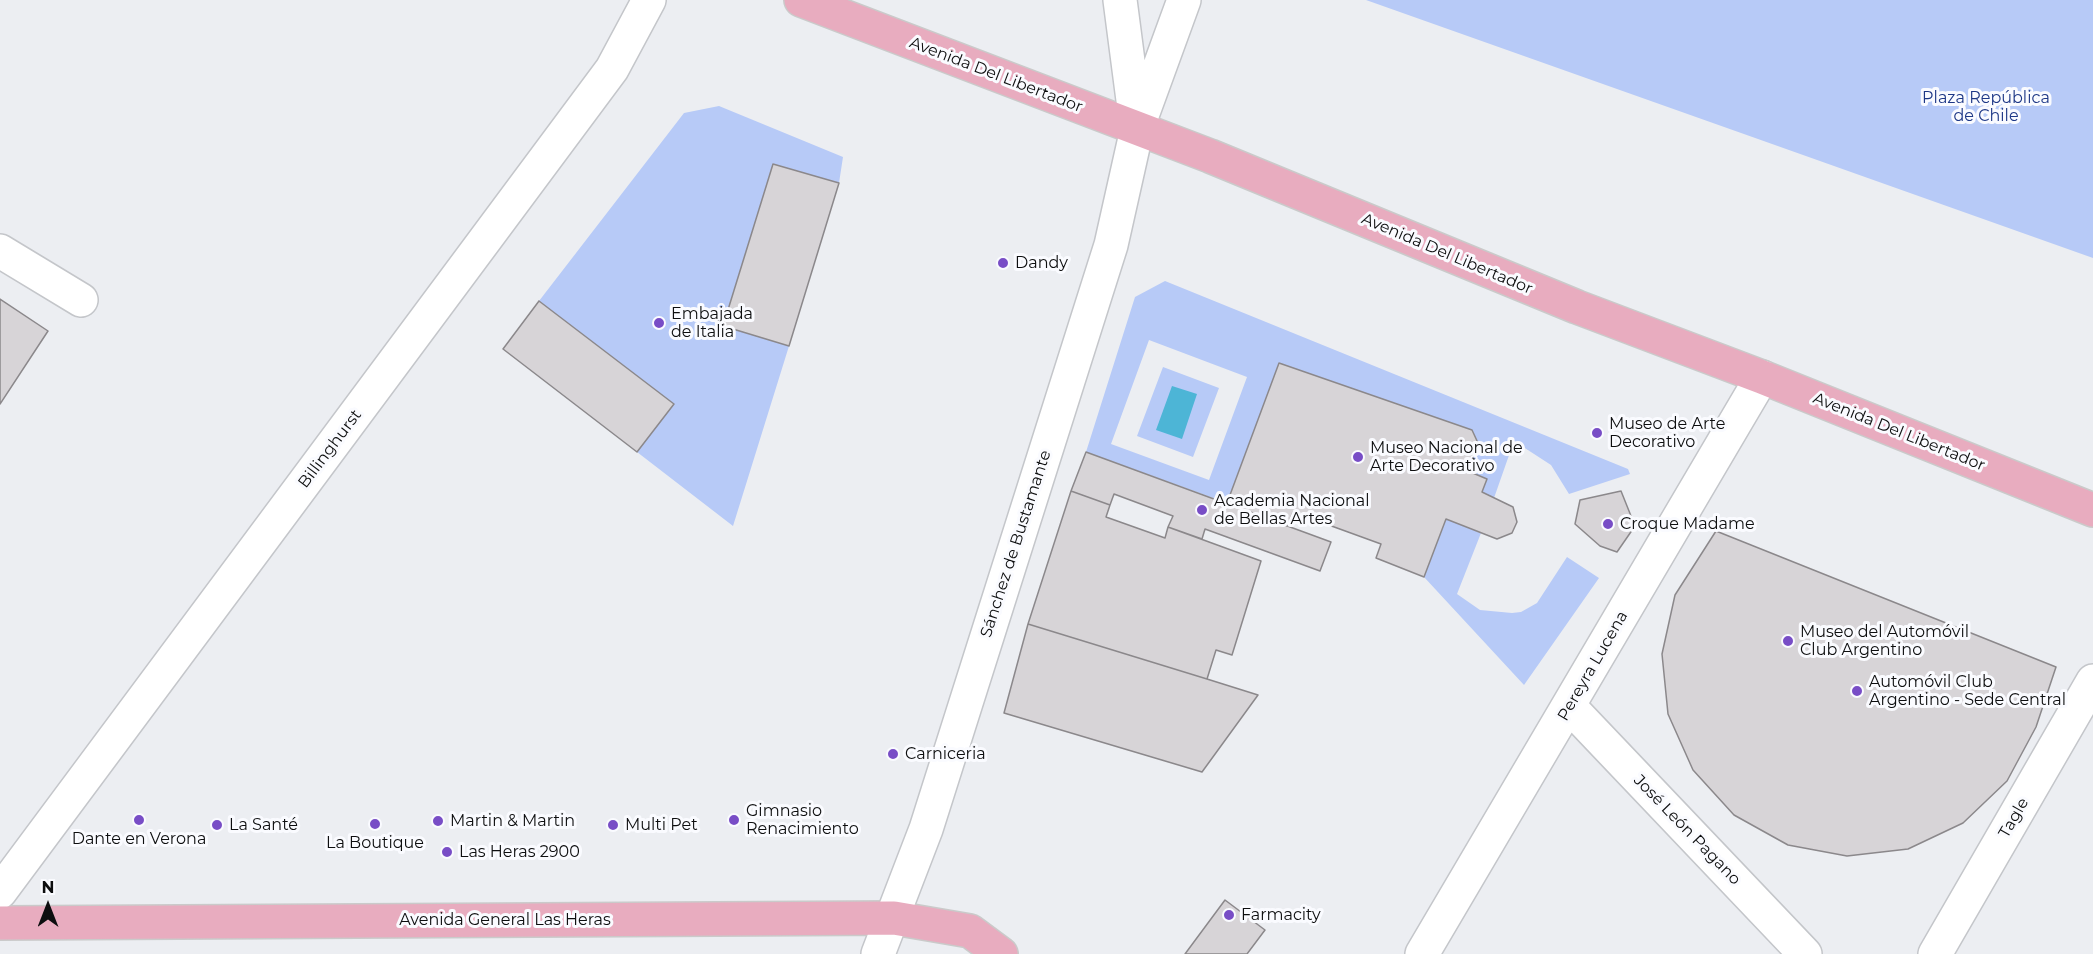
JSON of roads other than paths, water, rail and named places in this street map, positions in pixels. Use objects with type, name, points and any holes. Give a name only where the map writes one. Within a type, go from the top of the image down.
[{"type":"main road","name":"Avenida Del Libertador","points":[[801,0],[1221,160],[1577,307],[1762,377],[2093,510]]},
{"type":"main road","name":"Avenida General Las Heras","points":[[0,923],[894,918],[970,931],[1001,954]]},
{"type":"street","name":"Billinghurst","points":[[0,892],[612,69],[649,0]]},
{"type":"street","points":[[1120,0],[1137,129]]},
{"type":"street","points":[[1137,129],[1184,0]]},
{"type":"street","name":"Sánchez de Bustamante","points":[[878,954],[894,918],[926,829],[1112,245],[1137,129]]},
{"type":"street","points":[[0,251],[81,300]]},
{"type":"street","name":"Pereyra Lucena","points":[[1422,954],[1762,377]]},
{"type":"street","name":"Tagle","points":[[1935,954],[2093,681]]},
{"type":"street","name":"José León Pagano","points":[[1569,706],[1805,954]]},
{"type":"place","name":"Dandy","points":[[1003,263]]},
{"type":"place","name":"Embajada de Italia","points":[[659,323]]},
{"type":"place","name":"Museo de Arte Decorativo","points":[[1597,433]]},
{"type":"place","name":"Museo Nacional de Arte Decorativo","points":[[1358,457]]},
{"type":"place","name":"Academia Nacional de Bellas Artes","points":[[1202,510]]},
{"type":"place","name":"Croque Madame","points":[[1608,524]]},
{"type":"place","name":"Museo del Automóvil Club Argentino","points":[[1788,641]]},
{"type":"place","name":"Automóvil Club Argentino - Sede Central","points":[[1857,691]]},
{"type":"place","name":"Carniceria","points":[[893,754]]},
{"type":"place","name":"Dante en Verona","points":[[139,820]]},
{"type":"place","name":"Gimnasio Renacimiento","points":[[734,820]]},
{"type":"place","name":"Martin & Martin","points":[[438,821]]},
{"type":"place","name":"La Boutique","points":[[375,824]]},
{"type":"place","name":"La Santé","points":[[217,825]]},
{"type":"place","name":"Multi Pet","points":[[613,825]]},
{"type":"place","name":"Las Heras 2900","points":[[447,852]]},
{"type":"place","name":"Farmacity","points":[[1229,915]]},
{"type":"park label","name":"Plaza República de Chile","points":[[1986,107]]}]
